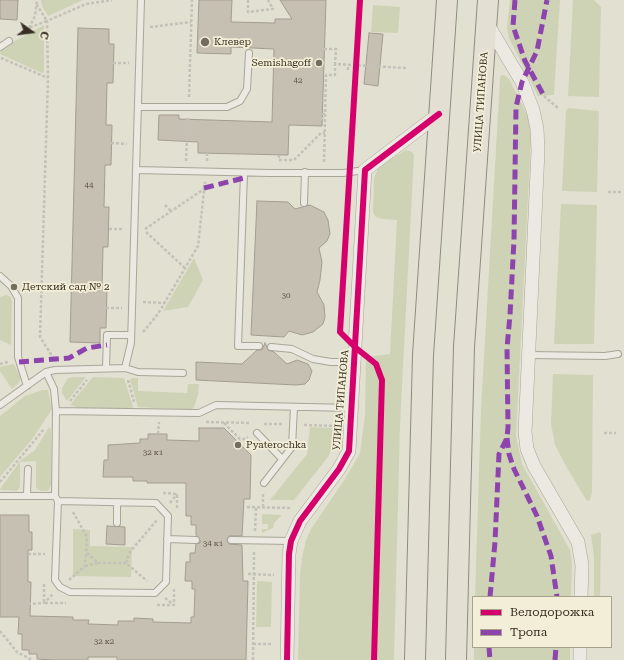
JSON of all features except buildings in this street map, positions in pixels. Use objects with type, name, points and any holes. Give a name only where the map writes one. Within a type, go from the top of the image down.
[{"type":"main road","points":[[414,660],[424,355],[447,0]]},
{"type":"main road","name":"УЛИЦА ТИПАНОВА","points":[[456,660],[464,347],[488,0]]},
{"type":"street","name":"УЛИЦА ТИПАНОВА","points":[[487,23],[522,82],[533,110],[537,129],[538,151],[524,415],[527,449],[534,466],[578,542],[582,565],[581,596]]},
{"type":"street","points":[[365,170],[439,114]]},
{"type":"street","name":"УЛИЦА ТИПАНОВА","points":[[287,660],[289,554],[291,541],[300,521],[339,469],[349,451],[365,170]]},
{"type":"street","points":[[580,648],[580,660]]},
{"type":"lane","points":[[125,368],[131,335],[141,0]]},
{"type":"lane","points":[[0,47],[9,41]]},
{"type":"lane","points":[[138,107],[227,107],[240,101],[247,89],[249,53]]},
{"type":"lane","points":[[136,170],[206,172],[349,172],[365,170]]},
{"type":"lane","points":[[244,172],[238,346],[259,346]]},
{"type":"lane","points":[[304,204],[305,172]]},
{"type":"lane","points":[[0,276],[11,286],[18,298],[18,357],[27,386]]},
{"type":"lane","points":[[106,368],[107,335],[131,335]]},
{"type":"lane","points":[[271,347],[292,349],[313,359],[331,362],[355,362]]},
{"type":"lane","points":[[527,355],[605,356],[618,354]]},
{"type":"lane","points":[[0,405],[46,372],[55,370],[125,368],[138,372],[183,373]]},
{"type":"lane","points":[[0,496],[27,495],[56,499],[156,503],[168,516],[166,582],[155,593],[70,592],[60,587],[55,580],[56,499],[56,411],[54,389],[46,372]]},
{"type":"lane","points":[[56,411],[199,413],[216,405],[352,408]]},
{"type":"lane","points":[[264,483],[292,447],[294,407]]},
{"type":"lane","points":[[257,433],[282,459]]},
{"type":"lane","points":[[27,495],[28,469]]},
{"type":"lane","points":[[117,502],[117,523]]},
{"type":"lane","points":[[167,539],[196,540]]},
{"type":"lane","points":[[231,540],[291,541]]},
{"type":"path","points":[[28,28],[34,20],[37,0]]},
{"type":"path","points":[[9,41],[28,28],[86,4],[112,0]]},
{"type":"path","points":[[186,171],[192,0]]},
{"type":"path","points":[[248,0],[248,12],[273,9],[268,0]]},
{"type":"path","points":[[349,172],[360,0]]},
{"type":"path","points":[[37,5],[47,21],[48,78],[40,337],[54,358],[55,370]]},
{"type":"path","points":[[140,28],[191,22]]},
{"type":"path","points":[[324,49],[336,49],[335,75],[326,75],[324,163]]},
{"type":"path","points":[[0,58],[48,78]]},
{"type":"path","points":[[114,63],[139,63]]},
{"type":"path","points":[[335,64],[407,68]]},
{"type":"path","points":[[348,65],[348,70]]},
{"type":"path","points":[[544,96],[558,108]]},
{"type":"path","points":[[322,120],[323,114],[326,114]]},
{"type":"path","points":[[279,155],[279,160],[294,160],[321,133],[325,133]]},
{"type":"path","points":[[111,143],[137,144]]},
{"type":"path","points":[[130,343],[147,328],[165,303],[198,246],[206,172]]},
{"type":"path","points":[[185,268],[144,230],[204,188]]},
{"type":"path","points":[[608,192],[621,192]]},
{"type":"path","points":[[165,205],[171,211]]},
{"type":"path","points":[[109,229],[134,230]]},
{"type":"path","points":[[132,301],[165,303]]},
{"type":"path","points":[[106,308],[131,309]]},
{"type":"path","points":[[125,368],[137,412]]},
{"type":"path","points":[[158,434],[159,421]]},
{"type":"path","points":[[224,423],[240,439]]},
{"type":"path","points":[[604,433],[616,433]]},
{"type":"path","points":[[85,566],[98,562],[126,563],[130,552],[177,494]]},
{"type":"path","points":[[248,507],[291,508]]},
{"type":"path","points":[[253,660],[256,507]]},
{"type":"path","points":[[72,509],[87,537],[86,552],[98,562]]},
{"type":"path","points":[[28,554],[45,554]]},
{"type":"path","points":[[248,574],[275,575]]},
{"type":"path","points":[[28,604],[44,603]]},
{"type":"path","points":[[0,631],[17,652],[32,660]]},
{"type":"path","points":[[253,644],[273,644]]},
{"type":"green space","points":[[41,0],[83,0],[48,16],[42,6]]},
{"type":"green space","points":[[510,0],[560,0],[554,95],[538,96],[509,38],[507,28]]},
{"type":"green space","points":[[573,0],[594,0],[601,7],[599,97],[568,96]]},
{"type":"green space","points":[[373,5],[400,7],[398,33],[371,32]]},
{"type":"green space","points":[[44,25],[44,72],[42,73],[0,54],[1,49]]},
{"type":"green space","points":[[504,75],[509,79],[525,110],[529,122],[531,138],[516,436],[522,464],[570,550],[572,564],[571,596],[475,596],[481,409],[500,76]]},
{"type":"green space","points":[[568,108],[599,111],[597,192],[562,191],[566,111]]},
{"type":"green space","points":[[406,150],[412,152],[414,155],[400,425],[394,660],[298,660],[300,575],[306,540],[311,529],[345,479],[360,453],[365,415],[366,357],[390,354],[397,220],[382,219],[376,217],[373,213],[374,178],[379,166]]},
{"type":"green space","points":[[561,204],[597,205],[594,344],[554,344]]},
{"type":"green space","points":[[194,258],[203,280],[188,307],[163,311]]},
{"type":"green space","points":[[6,295],[11,297],[12,301],[11,345],[0,340],[0,297]]},
{"type":"green space","points":[[14,364],[21,378],[18,384],[12,389],[0,371],[0,367]]},
{"type":"green space","points":[[553,374],[593,375],[592,492],[590,500],[587,501],[555,445],[551,424]]},
{"type":"green space","points":[[86,377],[67,401],[62,393],[62,388],[68,378]]},
{"type":"green space","points":[[93,377],[124,378],[133,407],[131,409],[80,408],[70,405]]},
{"type":"green space","points":[[132,378],[138,378],[138,391],[187,393],[188,384],[199,384],[198,395],[194,407],[191,410],[138,407],[130,380]]},
{"type":"green space","points":[[42,390],[48,390],[52,409],[33,438],[0,477],[0,416],[25,396]]},
{"type":"green space","points":[[49,427],[51,430],[51,485],[48,491],[41,491],[36,488],[36,461],[20,462],[20,487],[17,491],[1,490],[0,489],[20,461],[35,450]]},
{"type":"green space","points":[[310,427],[332,428],[336,430],[335,441],[328,457],[294,500],[270,500],[307,454]]},
{"type":"green space","points":[[262,514],[282,515],[274,523],[273,528],[262,533],[262,529],[268,529],[268,524],[262,524]]},
{"type":"green space","points":[[73,529],[90,530],[90,546],[132,547],[131,577],[73,576]]},
{"type":"green space","points":[[600,532],[601,534],[600,596],[594,596],[594,556],[591,535]]},
{"type":"green space","points":[[257,581],[272,582],[271,627],[256,627]]},
{"type":"green space","points":[[474,648],[570,648],[570,660],[474,660]]},
{"type":"marked path","points":[[515,0],[513,26],[525,61],[544,96]]},
{"type":"marked path","points":[[490,596],[495,542],[499,454],[507,438],[508,427],[507,348],[514,240],[516,107],[522,82],[537,51],[547,0]]},
{"type":"marked path","points":[[204,188],[244,178]]},
{"type":"marked path","points":[[19,362],[69,358],[87,348],[107,345]]},
{"type":"marked path","points":[[507,438],[509,454],[514,469],[537,516],[551,556],[557,596]]},
{"type":"marked path","points":[[489,648],[490,660]]},
{"type":"marked path","points":[[555,660],[556,648]]},
{"type":"cycle path","points":[[360,0],[340,332],[356,348],[376,364],[382,380],[374,660]]},
{"type":"cycle path","points":[[287,660],[289,554],[291,541],[300,521],[339,469],[349,451],[365,170],[439,114]]},
{"type":"place","name":"Клевер","points":[[205,42]]},
{"type":"place","name":"Semishagoff","points":[[319,63]]},
{"type":"place","name":"Детский сад № 2","points":[[14,287]]},
{"type":"place","name":"Pyaterochka","points":[[238,445]]}]
